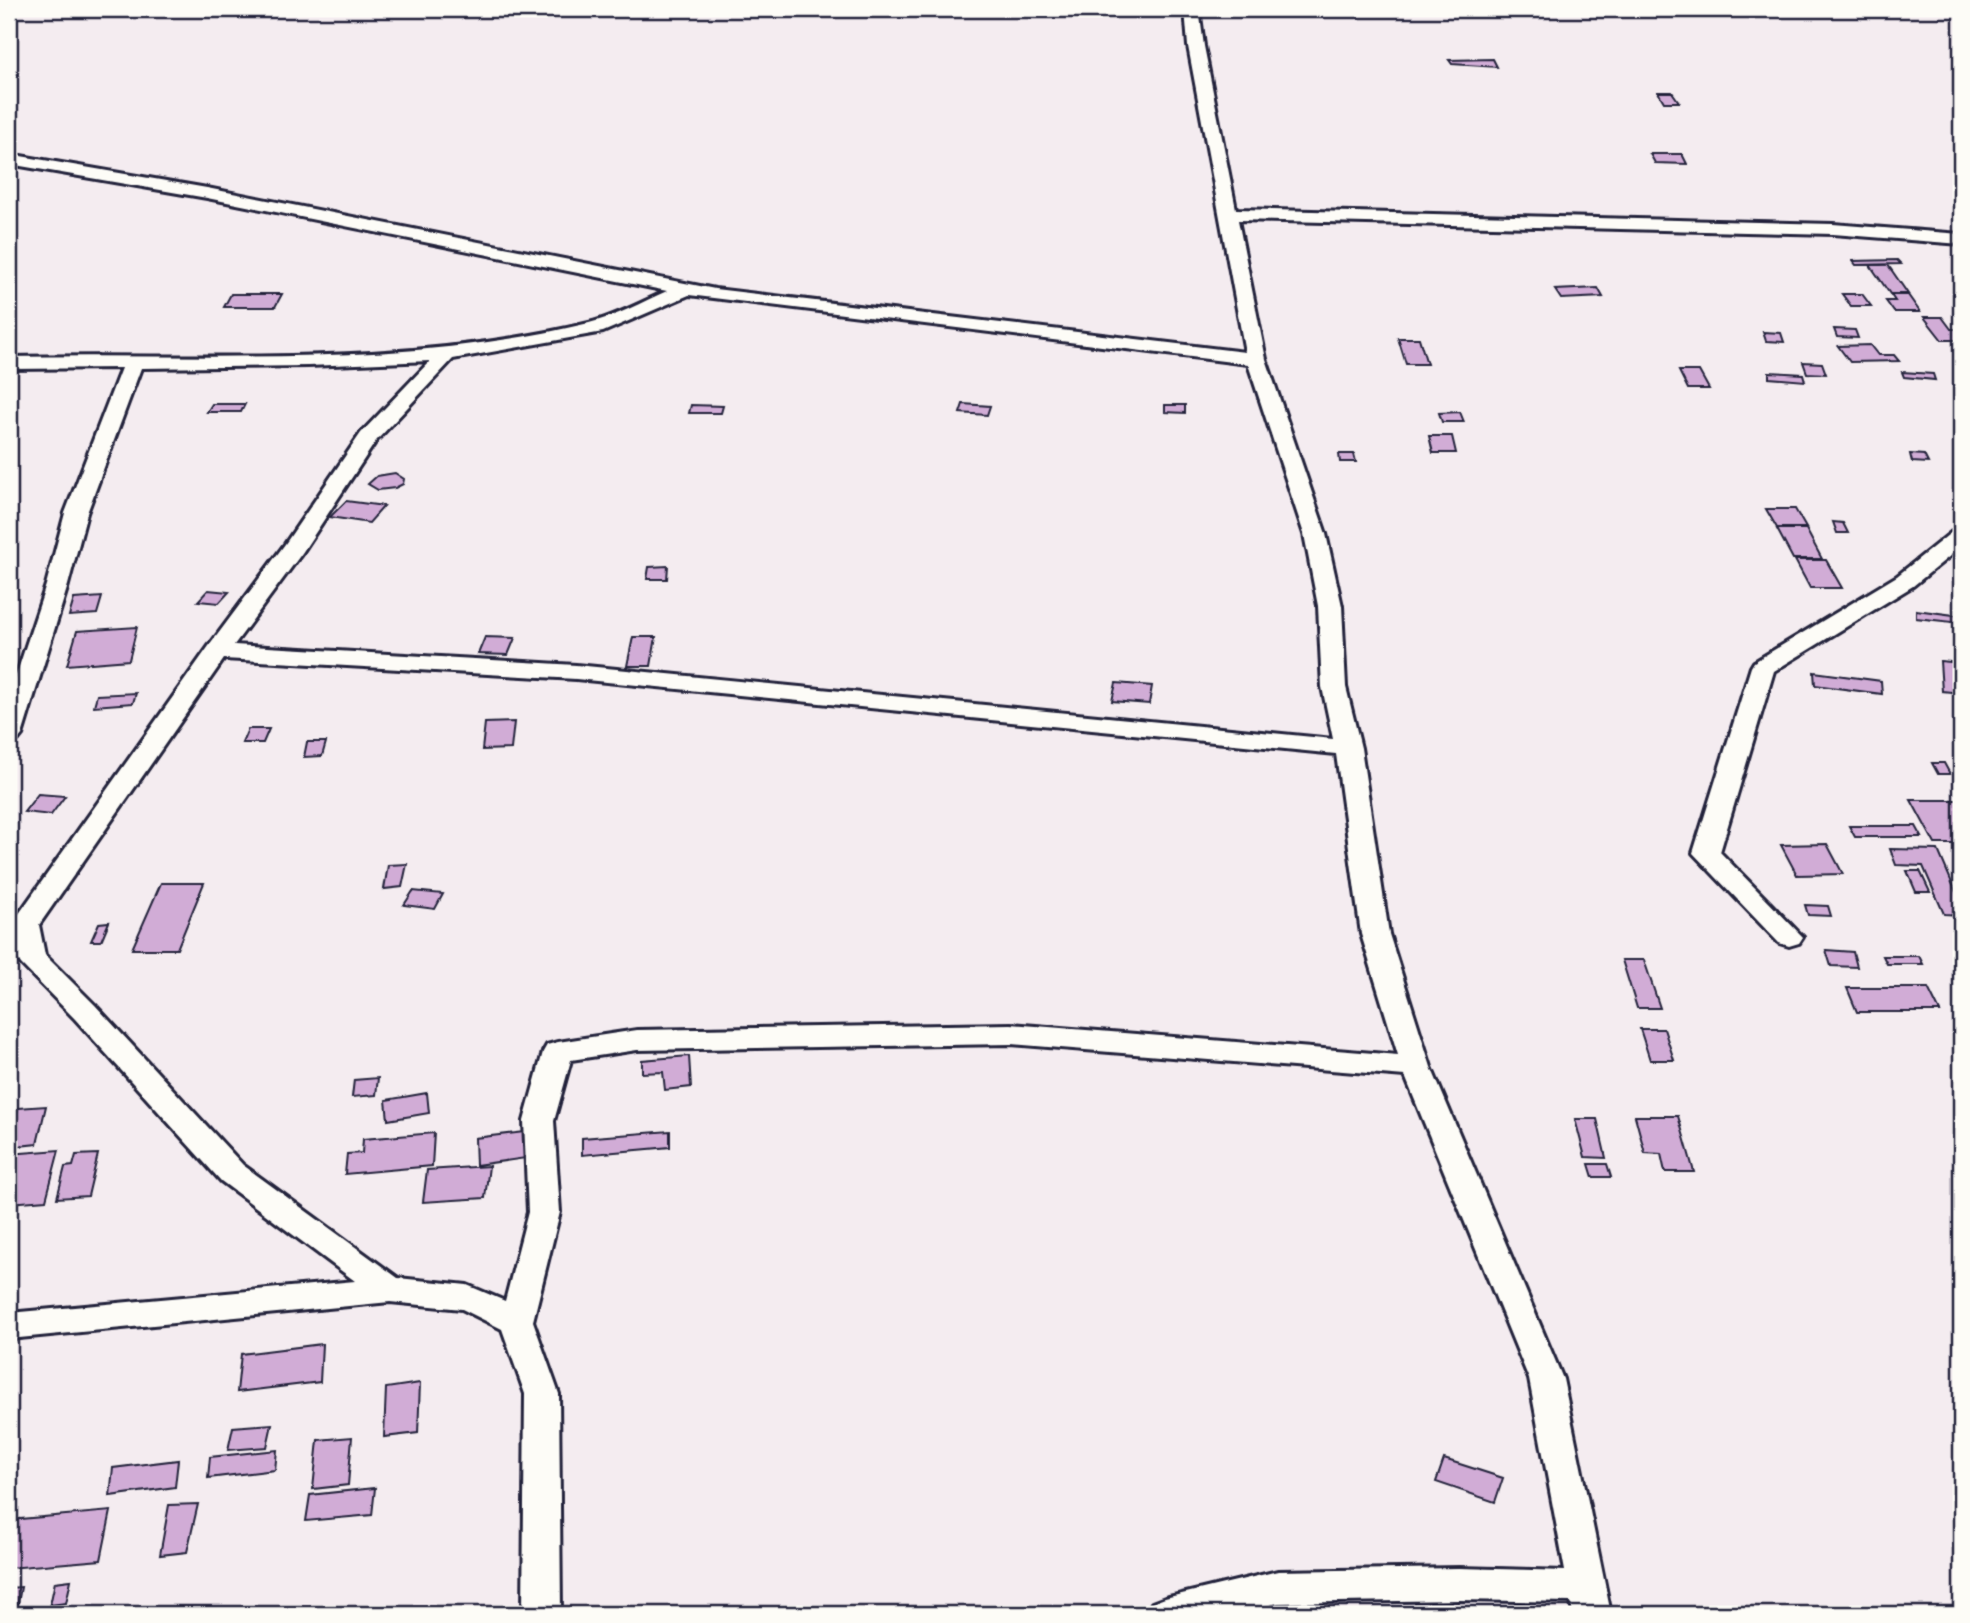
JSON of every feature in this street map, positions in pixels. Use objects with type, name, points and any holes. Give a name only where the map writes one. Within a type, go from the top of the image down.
[{"type":"street","points":[[1165,1614],[1278,1587],[1459,1584],[1589,1600],[1546,1380],[1416,1067],[1375,934],[1348,748],[1334,687],[1329,606],[1315,534],[1255,359],[1196,46],[1192,9]]},
{"type":"street","points":[[9,159],[207,193],[715,295],[1255,359]]},
{"type":"street","points":[[1227,214],[1833,229],[1961,239]]},
{"type":"street","points":[[9,363],[132,364],[447,354],[596,328],[688,289]]},
{"type":"street","points":[[390,1290],[232,1172],[31,958],[25,925],[217,651],[294,548],[368,437],[447,354]]},
{"type":"street","points":[[9,735],[57,585],[76,513],[132,364]]},
{"type":"street","points":[[1789,937],[1706,853],[1763,667],[1905,581],[1961,537]]},
{"type":"street","points":[[217,651],[576,673],[1348,748]]},
{"type":"street","points":[[542,1614],[542,1394],[516,1321],[544,1212],[539,1121],[558,1052],[637,1040],[1012,1034],[1416,1067]]},
{"type":"street","points":[[9,1326],[390,1290],[467,1297],[516,1321]]},
{"type":"building","points":[[1493,59],[1497,67],[1452,64],[1449,60]]},
{"type":"building","points":[[1658,92],[1672,92],[1679,102],[1664,102]]},
{"type":"building","points":[[1650,154],[1682,154],[1687,164],[1655,163]]},
{"type":"building","points":[[1897,260],[1901,264],[1856,265],[1853,261]]},
{"type":"building","points":[[1870,265],[1888,265],[1908,294],[1890,294]]},
{"type":"building","points":[[1598,288],[1603,297],[1561,299],[1555,290]]},
{"type":"building","points":[[231,294],[282,294],[275,307],[224,307]]},
{"type":"building","points":[[1842,294],[1862,294],[1871,306],[1851,306]]},
{"type":"building","points":[[1891,295],[1908,295],[1920,312],[1894,312],[1886,301],[1895,301]]},
{"type":"building","points":[[1924,317],[1942,317],[1951,329],[1961,329],[1961,340],[1942,340]]},
{"type":"building","points":[[1834,329],[1855,330],[1858,338],[1837,337]]},
{"type":"building","points":[[1763,332],[1781,333],[1784,342],[1766,341]]},
{"type":"building","points":[[1398,338],[1419,338],[1427,364],[1406,364]]},
{"type":"building","points":[[1870,345],[1878,355],[1894,355],[1899,361],[1850,362],[1838,346]]},
{"type":"building","points":[[1803,362],[1822,363],[1826,374],[1807,373]]},
{"type":"building","points":[[1679,371],[1699,371],[1709,389],[1688,389]]},
{"type":"building","points":[[1769,372],[1803,374],[1805,381],[1769,378]]},
{"type":"building","points":[[1902,372],[1933,374],[1935,380],[1904,377]]},
{"type":"building","points":[[212,404],[245,404],[241,412],[207,412]]},
{"type":"building","points":[[963,404],[990,406],[987,415],[960,413]]},
{"type":"building","points":[[691,405],[723,406],[721,413],[689,413]]},
{"type":"building","points":[[1165,405],[1185,405],[1185,413],[1165,412]]},
{"type":"building","points":[[1460,412],[1464,422],[1442,422],[1439,413]]},
{"type":"building","points":[[1429,436],[1452,436],[1456,453],[1433,453]]},
{"type":"building","points":[[1339,454],[1354,454],[1356,462],[1340,462]]},
{"type":"building","points":[[1910,454],[1924,455],[1928,463],[1912,462]]},
{"type":"building","points":[[395,473],[404,479],[403,484],[395,488],[378,490],[368,484],[377,476]]},
{"type":"building","points":[[346,501],[384,506],[369,523],[330,517]]},
{"type":"building","points":[[1766,509],[1795,509],[1806,528],[1777,528]]},
{"type":"building","points":[[1833,522],[1843,523],[1848,533],[1837,533]]},
{"type":"building","points":[[1777,529],[1806,529],[1822,559],[1793,559]]},
{"type":"building","points":[[1795,560],[1826,560],[1842,588],[1810,588]]},
{"type":"building","points":[[668,566],[667,579],[647,579],[649,567]]},
{"type":"building","points":[[208,590],[229,592],[219,603],[198,601]]},
{"type":"building","points":[[102,597],[97,614],[69,616],[74,599]]},
{"type":"building","points":[[1916,610],[1961,616],[1961,623],[1916,618]]},
{"type":"building","points":[[137,627],[129,660],[67,665],[77,631]]},
{"type":"building","points":[[485,637],[515,638],[508,655],[478,654]]},
{"type":"building","points":[[633,637],[656,637],[651,666],[627,666]]},
{"type":"building","points":[[1940,661],[1961,663],[1961,693],[1942,691]]},
{"type":"building","points":[[1814,672],[1881,681],[1882,694],[1815,685]]},
{"type":"building","points":[[1116,683],[1152,686],[1149,704],[1112,701]]},
{"type":"building","points":[[136,693],[133,703],[94,706],[97,695]]},
{"type":"building","points":[[514,722],[511,749],[482,750],[485,723]]},
{"type":"building","points":[[248,729],[269,729],[263,743],[242,743]]},
{"type":"building","points":[[307,742],[326,742],[322,756],[304,757]]},
{"type":"building","points":[[1932,763],[1944,763],[1950,774],[1938,774]]},
{"type":"building","points":[[38,794],[65,796],[51,815],[24,812]]},
{"type":"building","points":[[1911,800],[1961,800],[1961,844],[1935,844]]},
{"type":"building","points":[[1849,826],[1916,826],[1922,837],[1855,837]]},
{"type":"building","points":[[1827,844],[1843,874],[1797,875],[1781,845]]},
{"type":"building","points":[[1890,849],[1938,850],[1961,904],[1961,915],[1944,914],[1923,866],[1896,865]]},
{"type":"building","points":[[407,864],[402,887],[384,889],[388,865]]},
{"type":"building","points":[[1907,871],[1920,871],[1930,892],[1916,892]]},
{"type":"building","points":[[161,883],[204,883],[177,949],[132,949]]},
{"type":"building","points":[[413,891],[443,894],[435,909],[404,905]]},
{"type":"building","points":[[1805,905],[1828,906],[1831,916],[1808,915]]},
{"type":"building","points":[[109,922],[101,941],[91,941],[99,923]]},
{"type":"building","points":[[1826,950],[1853,952],[1857,967],[1831,966]]},
{"type":"building","points":[[1883,956],[1919,956],[1923,964],[1887,964]]},
{"type":"building","points":[[1622,960],[1644,960],[1660,1008],[1637,1008]]},
{"type":"building","points":[[1847,988],[1928,988],[1940,1012],[1857,1012]]},
{"type":"building","points":[[1640,1029],[1664,1029],[1674,1060],[1650,1060]]},
{"type":"building","points":[[689,1056],[691,1087],[665,1090],[663,1072],[642,1073],[642,1060]]},
{"type":"building","points":[[378,1078],[376,1095],[352,1097],[354,1080]]},
{"type":"building","points":[[427,1093],[429,1113],[388,1120],[386,1100]]},
{"type":"building","points":[[46,1106],[37,1144],[9,1147],[18,1108]]},
{"type":"building","points":[[1635,1116],[1678,1116],[1694,1172],[1665,1172],[1661,1154],[1645,1153]]},
{"type":"building","points":[[1575,1119],[1597,1119],[1606,1158],[1585,1157]]},
{"type":"building","points":[[670,1131],[670,1147],[582,1155],[582,1138]]},
{"type":"building","points":[[524,1132],[526,1158],[476,1165],[475,1138]]},
{"type":"building","points":[[434,1133],[432,1166],[345,1174],[347,1154],[362,1153],[363,1139]]},
{"type":"building","points":[[59,1150],[46,1200],[9,1203],[9,1154]]},
{"type":"building","points":[[98,1154],[88,1196],[57,1198],[65,1167],[73,1166],[76,1155]]},
{"type":"building","points":[[1589,1164],[1607,1164],[1611,1177],[1593,1177]]},
{"type":"building","points":[[489,1166],[485,1198],[423,1202],[427,1170]]},
{"type":"building","points":[[322,1344],[320,1382],[237,1392],[241,1354]]},
{"type":"building","points":[[420,1383],[418,1433],[384,1437],[386,1388]]},
{"type":"building","points":[[272,1424],[267,1447],[228,1450],[233,1427]]},
{"type":"building","points":[[352,1437],[348,1485],[313,1489],[318,1440]]},
{"type":"building","points":[[277,1450],[275,1470],[208,1478],[210,1457]]},
{"type":"building","points":[[1444,1459],[1503,1478],[1495,1502],[1436,1482]]},
{"type":"building","points":[[178,1460],[175,1487],[110,1496],[113,1468]]},
{"type":"building","points":[[375,1488],[372,1515],[306,1521],[310,1495]]},
{"type":"building","points":[[198,1504],[187,1552],[160,1555],[169,1505]]},
{"type":"building","points":[[111,1511],[101,1560],[9,1568],[9,1520]]},
{"type":"building","points":[[71,1580],[66,1603],[50,1605],[55,1582]]},
{"type":"building","points":[[21,1587],[16,1614],[9,1614],[9,1588]]},
{"type":"building","points":[[98,1610],[97,1614],[61,1614],[61,1611]]}]
